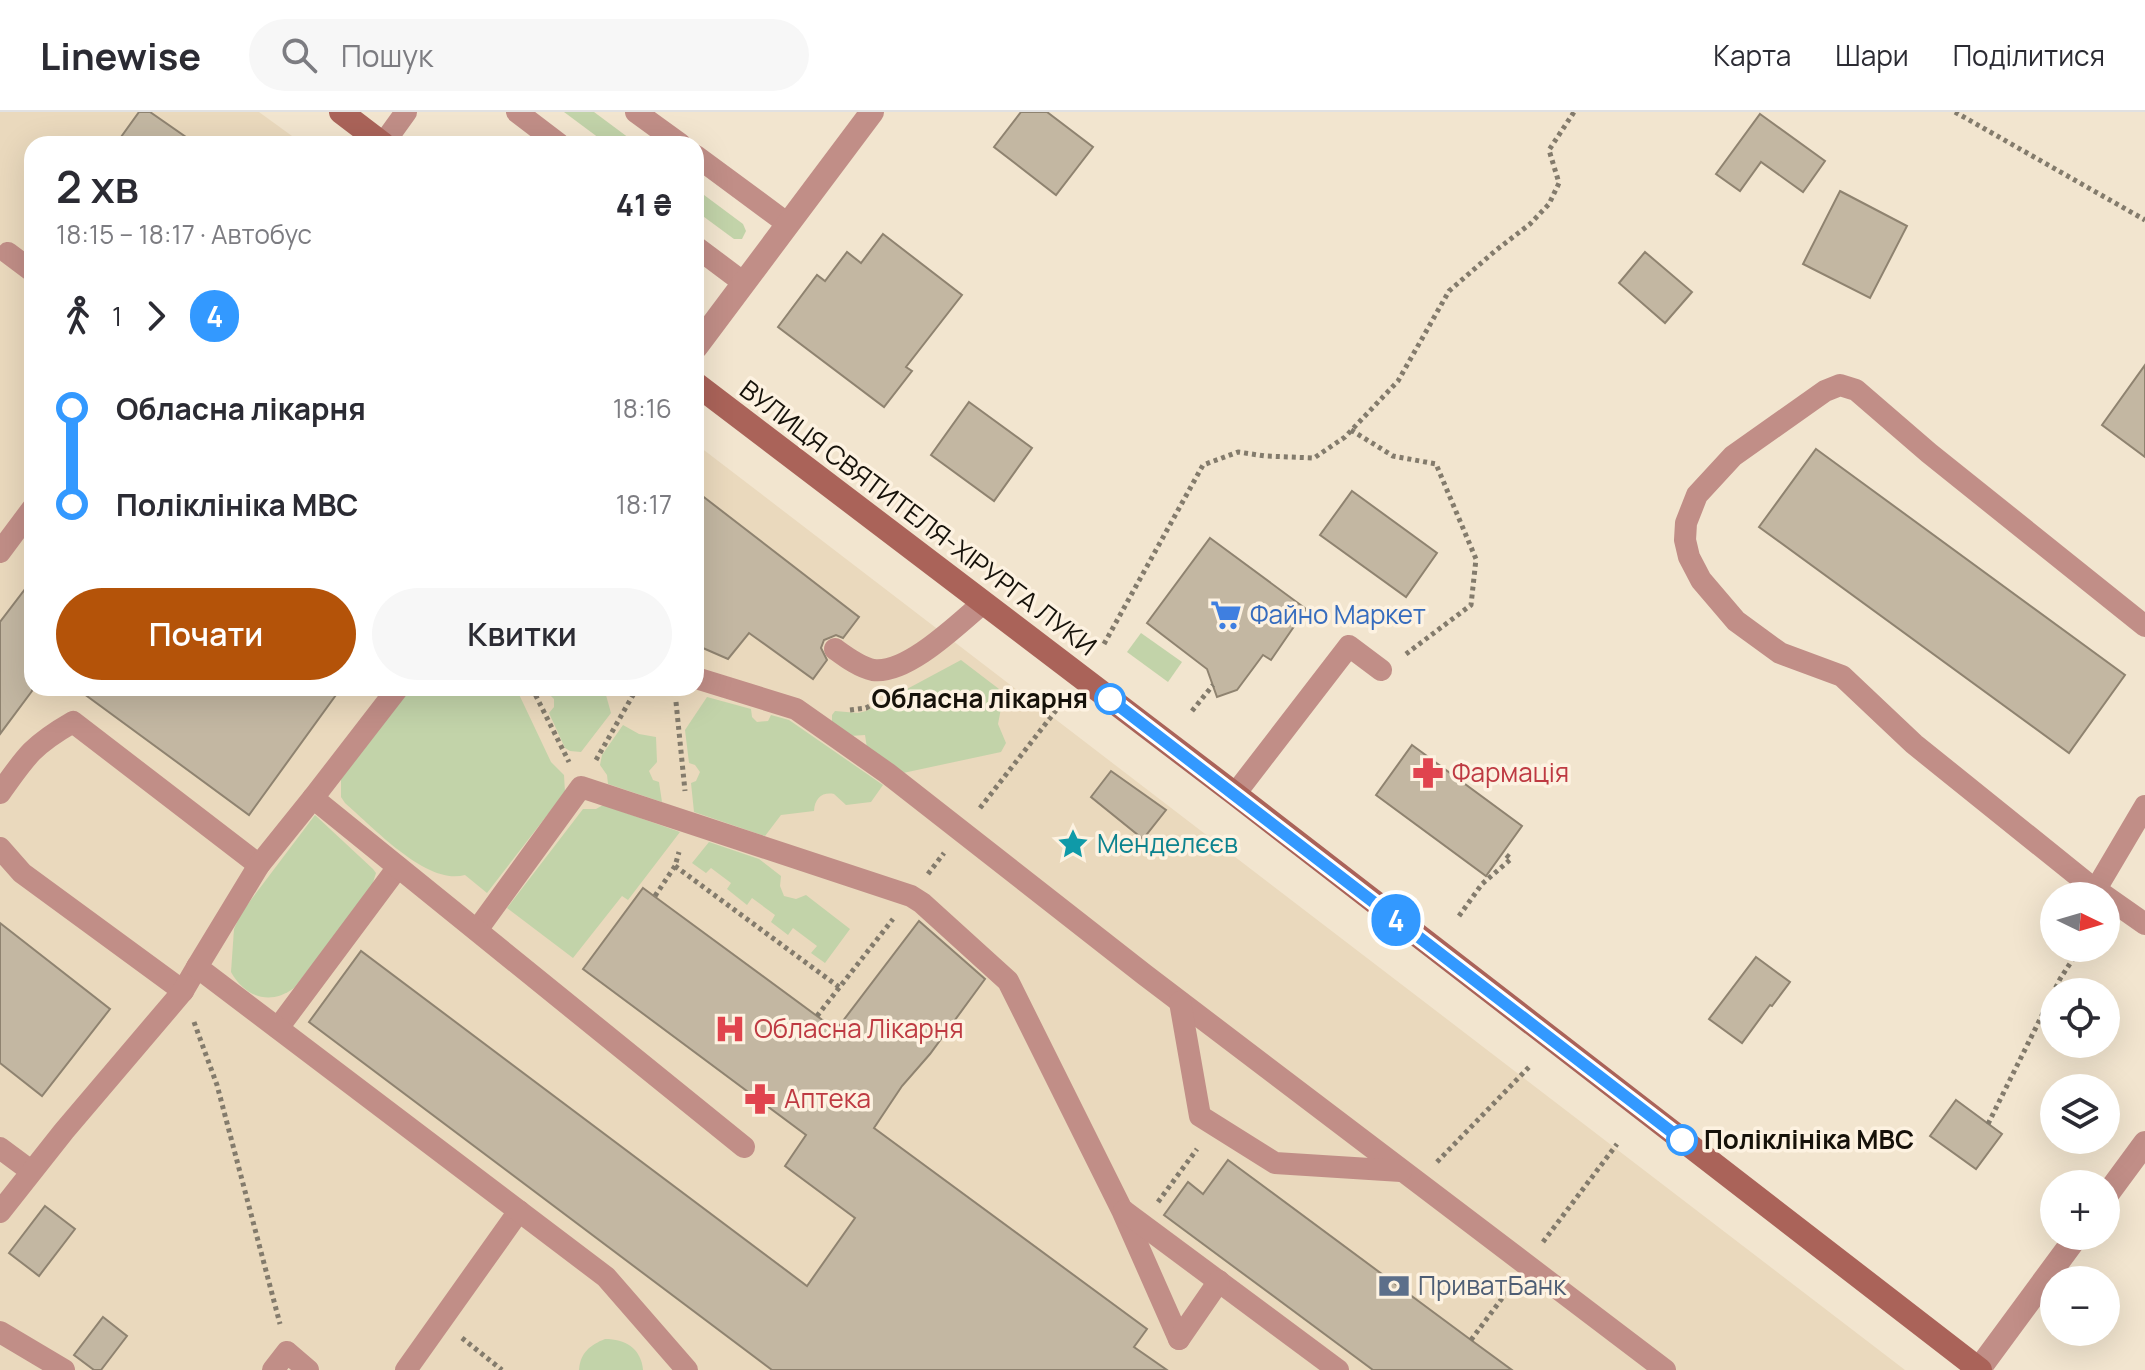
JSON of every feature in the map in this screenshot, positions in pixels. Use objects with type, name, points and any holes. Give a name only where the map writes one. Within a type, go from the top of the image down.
[{"type":"street","points":[[341,112],[370,136]]},
{"type":"street","points":[[704,336],[872,112]]},
{"type":"street","name":"ВУЛИЦЯ СВЯТИТЕЛЯ-ХІРУРГА ЛУКИ","points":[[704,390],[1235,794],[1972,1367]]},
{"type":"street","points":[[2120,1177],[2145,1143]]},
{"type":"street","points":[[1972,1367],[2066,1250]]},
{"type":"lane","points":[[383,136],[406,112]]},
{"type":"lane","points":[[517,112],[548,136]]},
{"type":"lane","points":[[636,112],[669,136]]},
{"type":"lane","points":[[704,162],[788,224]]},
{"type":"lane","points":[[8,253],[24,265]]},
{"type":"lane","points":[[704,253],[744,283]]},
{"type":"lane","points":[[2087,882],[1914,744],[1842,676],[1780,653],[1736,621],[1701,580],[1689,557],[1685,540],[1686,523],[1697,495],[1733,456],[1825,391],[1840,385],[1856,390],[1929,453],[2145,626]]},
{"type":"lane","points":[[0,552],[24,520]]},
{"type":"lane","points":[[835,649],[859,665],[875,670],[888,668],[929,648],[983,603]]},
{"type":"lane","points":[[1235,794],[1349,646],[1381,670]]},
{"type":"lane","points":[[704,680],[796,709],[887,773],[1180,1002],[1665,1370]]},
{"type":"lane","points":[[0,1212],[183,991],[259,865],[392,696]]},
{"type":"lane","points":[[0,793],[28,752],[73,722],[259,865]]},
{"type":"lane","points":[[477,930],[581,787],[911,896],[1008,981],[1122,1210],[1179,1339],[1219,1281]]},
{"type":"lane","points":[[313,798],[744,1147]]},
{"type":"lane","points":[[2100,882],[2145,806]]},
{"type":"lane","points":[[1,853],[22,873],[183,991]]},
{"type":"lane","points":[[278,1028],[398,867]]},
{"type":"lane","points":[[2120,906],[2145,924]]},
{"type":"lane","points":[[197,967],[606,1277],[687,1370]]},
{"type":"lane","points":[[1180,1002],[1200,1116],[1275,1163],[1409,1177]]},
{"type":"lane","points":[[0,1148],[31,1171]]},
{"type":"lane","points":[[1122,1210],[1338,1370]]},
{"type":"lane","points":[[406,1370],[519,1211]]},
{"type":"lane","points":[[0,1332],[64,1370]]},
{"type":"lane","points":[[280,1361],[308,1370]]},
{"type":"path","points":[[1104,644],[1203,465],[1238,452],[1314,458],[1351,430],[1398,381],[1449,291],[1530,224],[1549,204],[1559,183],[1549,150],[1574,112]]},
{"type":"path","points":[[1955,112],[2145,220]]},
{"type":"path","points":[[1351,430],[1393,456],[1436,464],[1476,559],[1471,605],[1434,635],[1381,670]]},
{"type":"path","points":[[1192,711],[1213,685]]},
{"type":"path","points":[[536,696],[581,787]]},
{"type":"path","points":[[581,787],[632,696]]},
{"type":"path","points":[[817,1016],[1061,704]]},
{"type":"path","points":[[1459,916],[1482,884],[1511,859],[1504,853]]},
{"type":"path","points":[[675,866],[839,987]]},
{"type":"path","points":[[1988,1124],[2071,962]]},
{"type":"path","points":[[183,991],[217,1085],[280,1361]]},
{"type":"path","points":[[1409,1177],[1531,1065]]},
{"type":"path","points":[[1142,1225],[1214,1125]]},
{"type":"path","points":[[440,1321],[502,1370]]},
{"type":"shaded area","name":"Обласна Лікарня","points":[[0,112],[259,112],[292,136],[24,136],[24,696],[704,696],[704,450],[1905,1370],[0,1370]]},
{"type":"green space","points":[[564,112],[594,112],[626,136],[596,136]]},
{"type":"green space","points":[[704,195],[743,224],[746,231],[742,239],[734,239],[704,217]]},
{"type":"green space","points":[[1141,633],[1182,662],[1168,682],[1127,652]]},
{"type":"green space","points":[[961,660],[999,689],[996,693],[1003,698],[998,724],[1006,743],[1001,752],[903,773],[867,748],[865,735],[850,736],[832,724],[835,711],[866,711]]},
{"type":"green space","points":[[403,696],[520,696],[551,762],[564,775],[565,792],[487,893],[465,875],[450,876],[434,872],[401,852],[345,803],[341,797],[341,779]]},
{"type":"green space","points":[[551,696],[606,696],[611,713],[581,752],[565,748],[549,713],[554,707]]},
{"type":"green space","points":[[707,697],[751,709],[752,717],[757,722],[768,721],[771,715],[789,720],[883,785],[871,802],[846,805],[834,794],[823,795],[814,811],[781,815],[765,836],[694,812],[691,783],[696,781],[700,772],[689,763],[685,730]]},
{"type":"green space","points":[[623,725],[639,734],[656,737],[657,762],[649,771],[653,780],[659,782],[662,802],[608,784],[607,775],[600,765],[602,755]]},
{"type":"green space","points":[[603,805],[680,832],[628,900],[622,896],[573,958],[507,908],[583,809],[596,809]]},
{"type":"green space","points":[[315,815],[376,873],[370,892],[294,988],[276,997],[259,996],[243,988],[231,972],[234,929],[241,913]]},
{"type":"green space","points":[[709,842],[759,859],[781,876],[780,886],[784,896],[796,899],[806,895],[850,929],[825,963],[811,953],[817,946],[793,928],[788,935],[771,922],[775,915],[752,898],[747,905],[727,889],[731,883],[711,868],[706,873],[692,863]]},
{"type":"green space","points":[[605,1339],[631,1346],[642,1362],[643,1370],[579,1370],[587,1350]]},
{"type":"building","points":[[139,112],[150,112],[184,136],[122,136]]},
{"type":"building","points":[[1021,112],[1047,112],[1093,147],[1056,195],[994,147]]},
{"type":"building","points":[[1760,114],[1825,161],[1803,192],[1761,162],[1740,191],[1716,174]]},
{"type":"building","points":[[1840,191],[1907,226],[1870,298],[1803,264]]},
{"type":"building","points":[[883,234],[962,295],[906,367],[912,371],[884,407],[778,327],[817,275],[825,281],[847,252],[861,263]]},
{"type":"building","points":[[1645,252],[1692,292],[1665,323],[1619,283]]},
{"type":"building","points":[[2145,365],[2145,457],[2102,425]]},
{"type":"building","points":[[969,402],[1032,448],[994,501],[931,455]]},
{"type":"building","points":[[1816,449],[2125,675],[2069,753],[1759,527]]},
{"type":"building","points":[[1352,491],[1437,553],[1406,597],[1320,535]]},
{"type":"building","points":[[704,497],[859,617],[843,638],[836,635],[824,640],[821,648],[827,660],[813,679],[749,633],[728,659],[704,648]]},
{"type":"building","points":[[1210,538],[1306,609],[1271,660],[1263,655],[1237,690],[1217,697],[1207,669],[1147,623]]},
{"type":"building","points":[[24,590],[24,696],[28,696],[0,734],[0,622]]},
{"type":"building","points":[[87,696],[335,696],[249,815]]},
{"type":"building","points":[[1412,745],[1522,826],[1486,876],[1376,795]]},
{"type":"building","points":[[1111,771],[1166,810],[1143,839],[1091,797]]},
{"type":"building","points":[[643,888],[836,1030],[919,921],[985,979],[930,1054],[902,1086],[874,1128],[1147,1329],[1134,1347],[1167,1370],[772,1370],[309,1022],[361,951],[807,1286],[855,1218],[785,1166],[806,1135],[583,969]]},
{"type":"building","points":[[0,923],[110,1009],[42,1096],[0,1063]]},
{"type":"building","points":[[1756,957],[1790,982],[1742,1043],[1709,1019]]},
{"type":"building","points":[[1956,1100],[2002,1134],[1976,1169],[1930,1136]]},
{"type":"building","points":[[1228,1160],[1512,1370],[1373,1370],[1164,1215],[1188,1182],[1203,1194]]},
{"type":"building","points":[[45,1206],[75,1229],[39,1276],[9,1253]]},
{"type":"building","points":[[103,1317],[127,1336],[101,1370],[94,1370],[74,1355]]},
{"type":"bus line","name":"4","points":[[1110,699],[1682,1140]]},
{"type":"place","name":"Файно Маркет","points":[[1226,615]]},
{"type":"place","name":"Обласна лікарня","points":[[1110,699]]},
{"type":"place","name":"Фармація","points":[[1428,773]]},
{"type":"place","name":"Менделєєв","points":[[1073,844]]},
{"type":"place","name":"Обласна Лікарня","points":[[730,1029]]},
{"type":"place","name":"Аптека","points":[[760,1099]]},
{"type":"place","name":"Поліклініка МВС","points":[[1682,1140]]},
{"type":"place","name":"ПриватБанк","points":[[1394,1286]]}]
